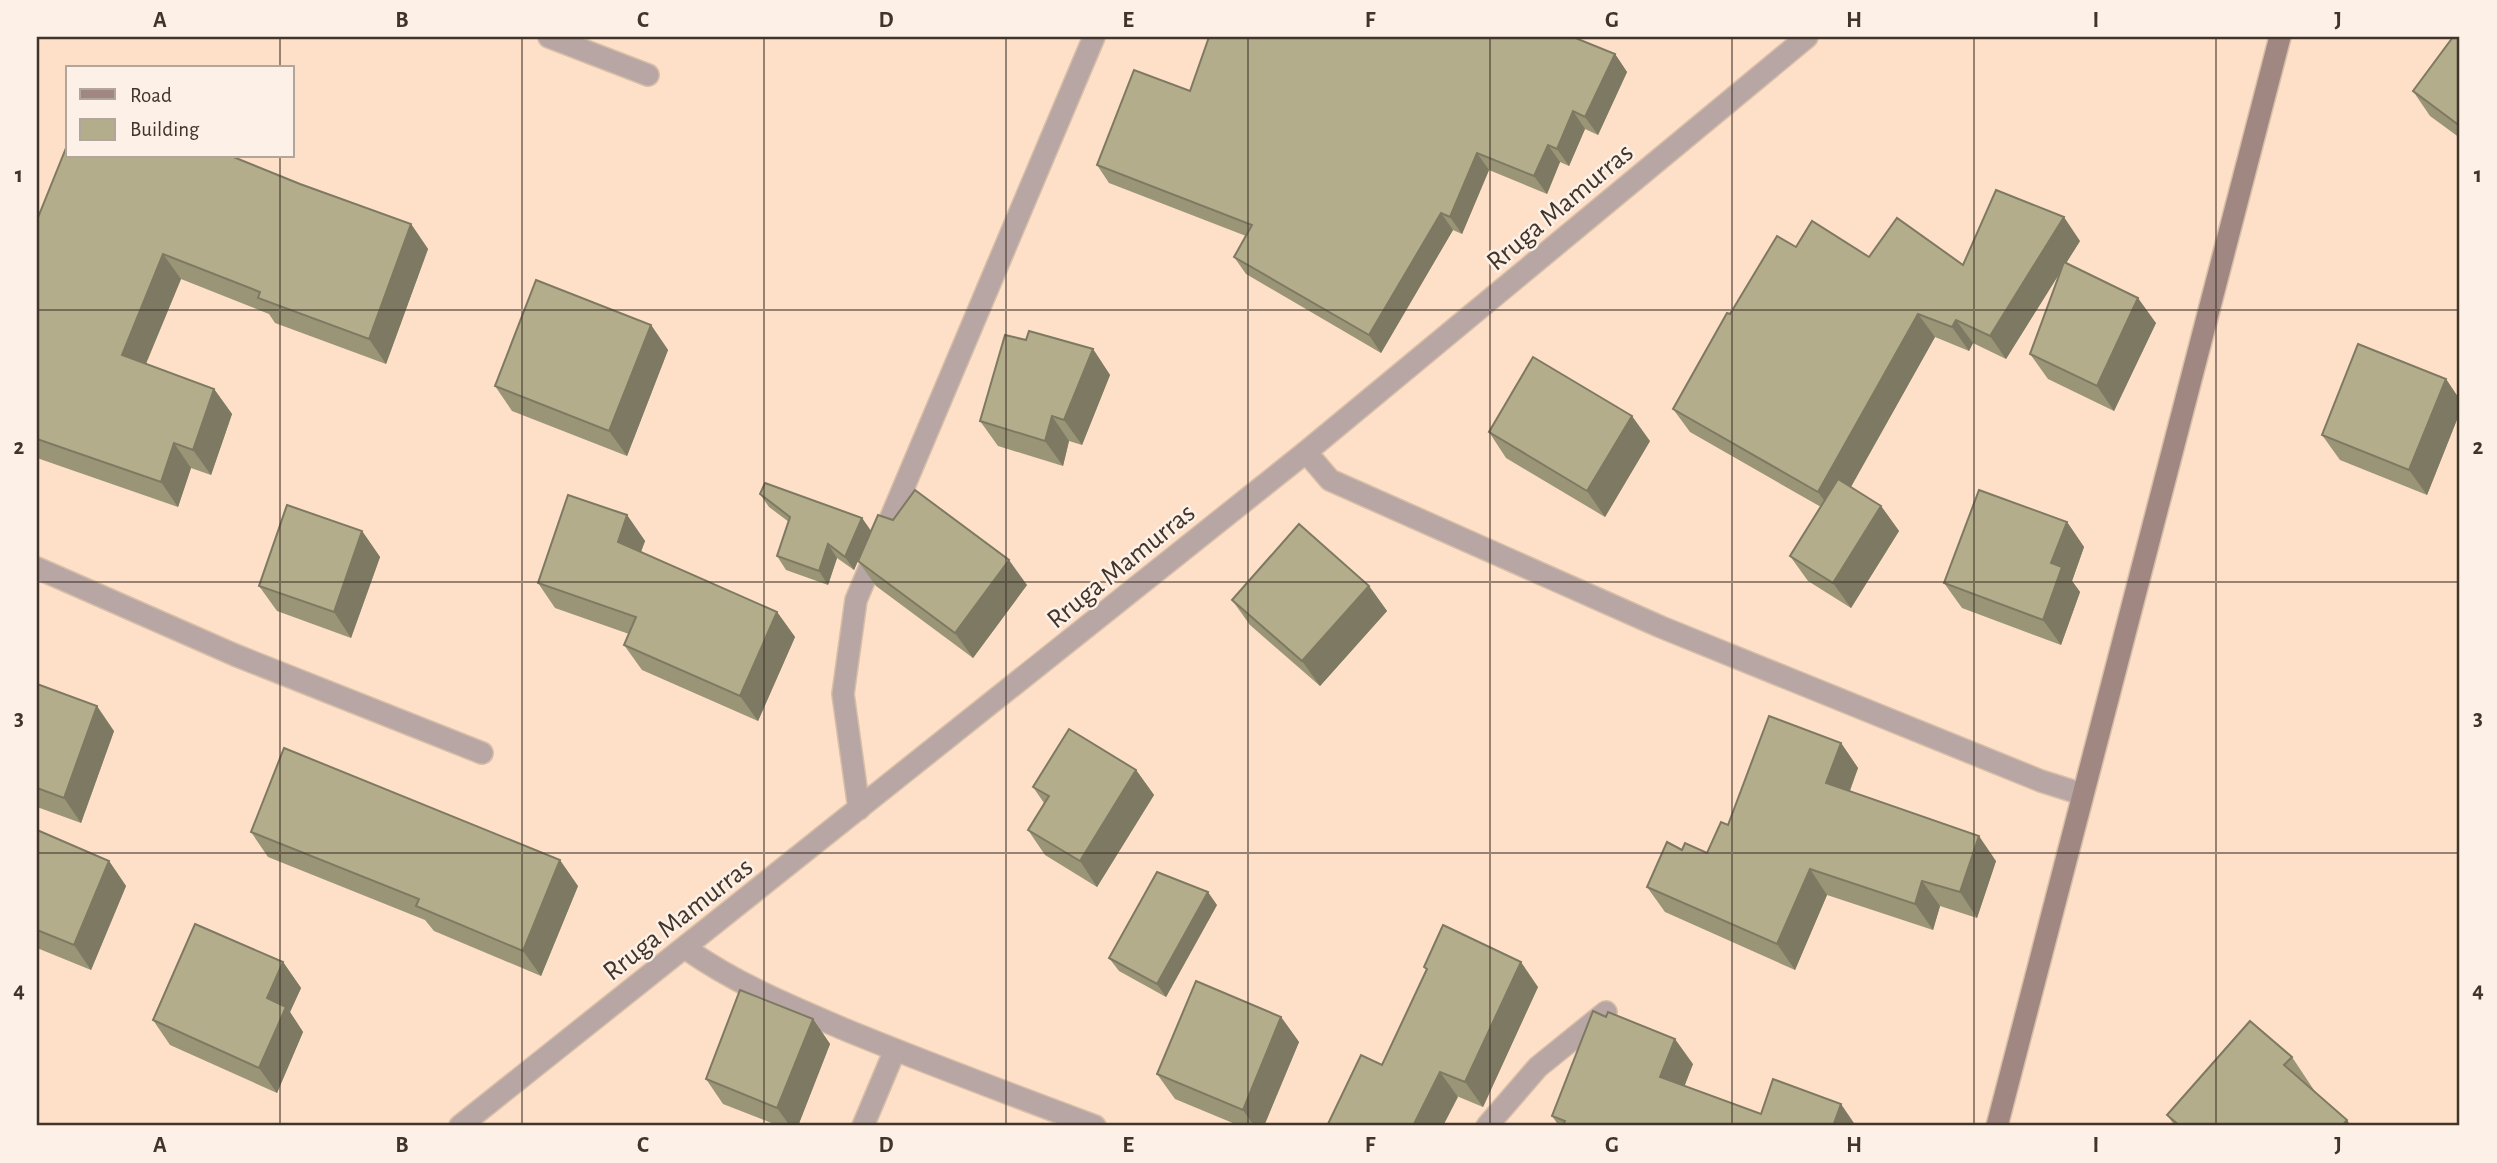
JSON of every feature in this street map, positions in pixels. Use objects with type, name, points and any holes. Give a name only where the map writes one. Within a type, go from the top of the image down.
[{"type":"street","points":[[549,37],[648,75]]},
{"type":"street","points":[[859,809],[843,694],[856,600],[1094,37]]},
{"type":"street","name":"Rruga Mamurras","points":[[460,1126],[1306,452],[1807,37]]},
{"type":"street","points":[[1997,1126],[2280,37]]},
{"type":"street","points":[[1306,452],[1330,480],[1661,627],[2041,781],[2082,794]]},
{"type":"street","points":[[37,568],[235,655],[482,753]]},
{"type":"street","points":[[685,948],[722,974],[763,995],[895,1050],[1096,1126]]},
{"type":"street","points":[[1488,1126],[1538,1067],[1606,1012]]},
{"type":"street","points":[[863,1126],[895,1050]]},
{"type":"building","points":[[1209,37],[1573,37],[1615,54],[1585,117],[1573,111],[1557,149],[1548,145],[1534,176],[1477,153],[1450,217],[1441,213],[1369,335],[1234,257],[1252,225],[1097,165],[1134,70],[1190,91]]},
{"type":"building","points":[[2453,37],[2460,37],[2460,126],[2413,91]]},
{"type":"building","points":[[66,148],[66,158],[236,158],[411,224],[369,339],[258,298],[260,292],[163,254],[122,355],[214,389],[193,450],[174,443],[161,482],[37,439],[37,220]]},
{"type":"building","points":[[1996,190],[2064,217],[1990,336],[1956,320],[1952,327],[1918,314],[1818,492],[1673,409],[1727,313],[1730,314],[1777,236],[1796,247],[1812,221],[1869,257],[1897,218],[1963,265]]},
{"type":"building","points":[[2064,262],[2138,298],[2097,386],[2030,354]]},
{"type":"building","points":[[536,280],[651,325],[609,431],[495,386]]},
{"type":"building","points":[[1029,331],[1093,349],[1064,420],[1052,416],[1045,441],[980,421],[1005,335],[1026,340]]},
{"type":"building","points":[[2358,344],[2446,379],[2409,470],[2322,435]]},
{"type":"building","points":[[1533,357],[1632,416],[1587,491],[1489,432]]},
{"type":"building","points":[[1838,479],[1881,506],[1833,583],[1790,556]]},
{"type":"building","points":[[765,483],[862,518],[845,557],[828,544],[819,571],[777,556],[790,517],[760,494]]},
{"type":"building","points":[[915,490],[1009,560],[955,633],[858,561],[878,515],[893,520]]},
{"type":"building","points":[[1979,490],[2067,522],[2051,563],[2062,567],[2043,620],[1944,583]]},
{"type":"building","points":[[568,495],[627,515],[618,542],[777,612],[740,696],[624,645],[636,617],[538,583]]},
{"type":"building","points":[[287,505],[362,531],[334,612],[259,586]]},
{"type":"building","points":[[1299,524],[1369,586],[1302,661],[1232,600]]},
{"type":"building","points":[[37,684],[97,706],[64,798],[37,788]]},
{"type":"building","points":[[1769,716],[1841,743],[1826,783],[1979,836],[1960,892],[1922,881],[1915,904],[1810,869],[1777,944],[1647,887],[1667,842],[1682,850],[1685,843],[1707,853],[1721,822],[1728,825]]},
{"type":"building","points":[[1069,729],[1136,770],[1080,861],[1028,830],[1049,796],[1033,787]]},
{"type":"building","points":[[284,748],[560,860],[523,951],[416,906],[419,899],[251,832]]},
{"type":"building","points":[[37,830],[109,861],[74,945],[37,930]]},
{"type":"building","points":[[1157,872],[1208,892],[1157,984],[1109,958]]},
{"type":"building","points":[[195,924],[283,962],[267,998],[286,1007],[259,1068],[153,1020]]},
{"type":"building","points":[[1443,925],[1521,962],[1465,1082],[1440,1072],[1413,1126],[1327,1126],[1361,1055],[1382,1065],[1427,969],[1424,967]]},
{"type":"building","points":[[1196,981],[1281,1017],[1243,1110],[1157,1074]]},
{"type":"building","points":[[740,990],[813,1019],[777,1108],[706,1079]]},
{"type":"building","points":[[1593,1011],[1606,1017],[1608,1012],[1675,1039],[1660,1077],[1761,1114],[1773,1079],[1841,1104],[1833,1126],[1563,1126],[1565,1121],[1552,1116]]},
{"type":"building","points":[[2250,1021],[2292,1057],[2284,1065],[2347,1120],[2342,1126],[2180,1126],[2167,1115]]}]
